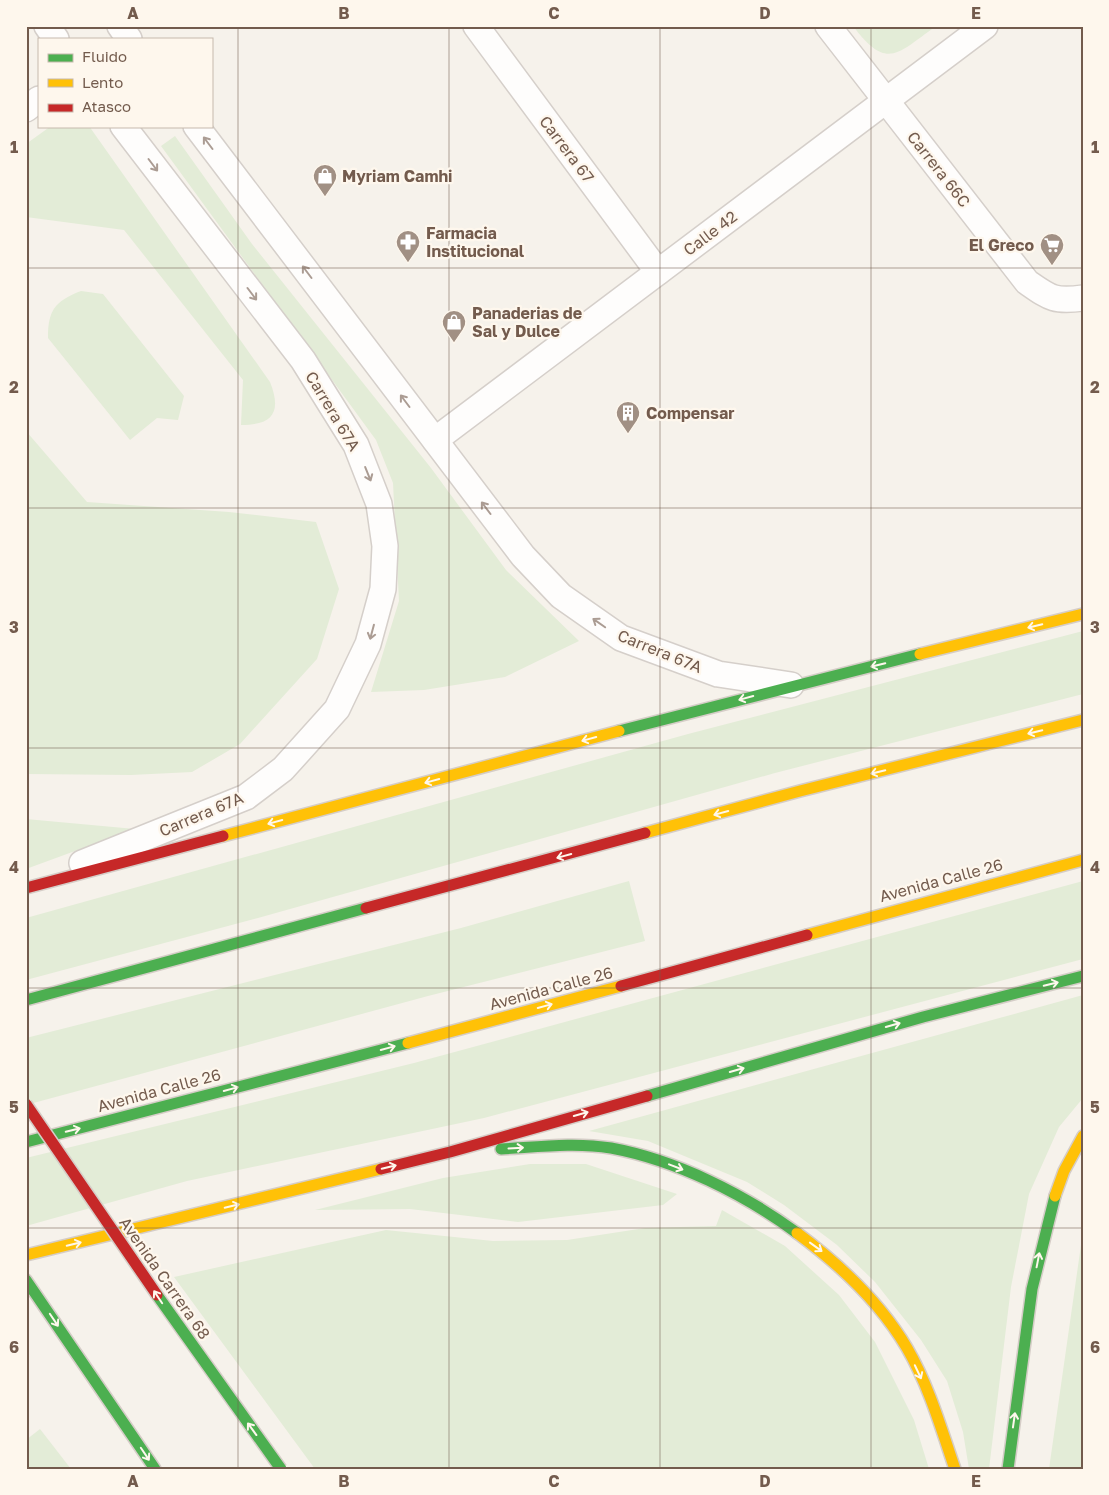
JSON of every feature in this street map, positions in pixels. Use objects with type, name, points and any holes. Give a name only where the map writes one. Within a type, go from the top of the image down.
[{"type":"main road","points":[[26,887],[794,685],[1083,614]]},
{"type":"main road","points":[[26,1000],[800,791],[1083,720]]},
{"type":"main road","name":"Avenida Calle 26","points":[[26,1142],[491,1021],[1083,860]]},
{"type":"main road","points":[[26,1255],[450,1152],[914,1019],[1083,976]]},
{"type":"main road","name":"Avenida Carrera 68","points":[[26,1104],[178,1326],[281,1469]]},
{"type":"main road","points":[[1008,1469],[1031,1292],[1041,1240],[1060,1182],[1083,1136]]},
{"type":"main road","points":[[450,1152],[565,1145],[610,1148],[658,1160],[692,1173],[776,1218],[828,1256],[869,1297],[907,1348],[934,1406],[955,1469]]},
{"type":"main road","points":[[26,1280],[155,1469]]},
{"type":"street","points":[[47,26],[55,38]]},
{"type":"street","name":"Carrera 67","points":[[476,26],[658,272]]},
{"type":"street","name":"Carrera 66C","points":[[828,26],[1027,282],[1044,294],[1072,300]]},
{"type":"street","name":"Calle 42","points":[[435,440],[985,26]]},
{"type":"street","points":[[26,109],[38,101]]},
{"type":"street","name":"Carrera 67A","points":[[26,887],[246,797],[283,769],[337,709],[368,644],[383,589],[386,546],[379,504],[356,446],[303,360],[125,128]]},
{"type":"street","name":"Carrera 67A","points":[[198,128],[523,556],[561,596],[621,638],[718,674],[794,685]]},
{"type":"green space","points":[[853,26],[936,26],[902,50],[884,53],[875,49]]},
{"type":"green space","points":[[48,128],[90,128],[270,382],[275,401],[275,409],[272,415],[261,422],[241,425],[243,380],[124,230],[26,217],[26,144]]},
{"type":"green space","points":[[175,136],[252,244],[431,468],[506,570],[579,641],[505,677],[424,690],[371,692],[399,601],[393,483],[376,440],[161,146]]},
{"type":"green space","points":[[81,291],[103,294],[184,396],[178,420],[157,418],[130,440],[48,338],[48,328],[55,308],[65,299]]},
{"type":"green space","points":[[26,431],[87,502],[229,512],[316,522],[339,589],[317,659],[240,744],[192,772],[131,775],[26,774]]},
{"type":"green space","points":[[1083,631],[1083,694],[775,773],[258,918],[26,980],[26,918],[688,734]]},
{"type":"green space","points":[[26,819],[135,829],[26,869]]},
{"type":"green space","points":[[629,881],[645,941],[428,996],[26,1105],[26,1038],[461,928]]},
{"type":"green space","points":[[1083,881],[1083,959],[484,1118],[187,1181],[26,1226],[26,1158],[414,1063]]},
{"type":"green space","points":[[1083,995],[1083,1098],[1059,1127],[1029,1194],[1011,1287],[989,1469],[969,1469],[963,1432],[947,1381],[921,1340],[875,1282],[837,1245],[784,1205],[747,1182],[648,1141],[589,1131]]},
{"type":"green space","points":[[530,1164],[586,1164],[677,1194],[663,1205],[518,1222],[410,1209],[315,1210],[443,1178]]},
{"type":"green space","points":[[722,1210],[785,1246],[839,1295],[875,1342],[914,1420],[929,1469],[315,1469],[174,1277],[386,1230],[493,1241],[567,1240],[645,1228],[716,1226]]},
{"type":"green space","points":[[1083,1231],[1083,1469],[1049,1469]]},
{"type":"green space","points":[[40,1429],[71,1469],[26,1469],[26,1440]]},
{"type":"traffic: fast","points":[[619,731],[920,654]]},
{"type":"traffic: fast","points":[[26,1000],[366,908]]},
{"type":"traffic: fast","points":[[647,1096],[923,1017],[1083,976]]},
{"type":"traffic: fast","points":[[26,1142],[408,1043]]},
{"type":"traffic: fast","points":[[501,1149],[584,1145],[635,1153],[709,1180],[755,1205],[797,1233]]},
{"type":"traffic: fast","points":[[1008,1469],[1032,1289],[1055,1196]]},
{"type":"traffic: fast","points":[[26,1280],[155,1469]]},
{"type":"traffic: fast","points":[[157,1295],[281,1469]]},
{"type":"traffic: slow","points":[[920,654],[1083,614]]},
{"type":"traffic: slow","points":[[645,833],[800,791],[1083,720]]},
{"type":"traffic: slow","points":[[223,836],[619,731]]},
{"type":"traffic: slow","points":[[807,935],[1083,860]]},
{"type":"traffic: slow","points":[[408,1043],[621,986]]},
{"type":"traffic: slow","points":[[1055,1196],[1064,1171],[1083,1136]]},
{"type":"traffic: slow","points":[[26,1255],[381,1169]]},
{"type":"traffic: slow","points":[[797,1233],[858,1285],[896,1331],[922,1377],[955,1469]]},
{"type":"traffic: jam","points":[[366,908],[645,833]]},
{"type":"traffic: jam","points":[[26,888],[223,836]]},
{"type":"traffic: jam","points":[[621,986],[807,935]]},
{"type":"traffic: jam","points":[[381,1169],[450,1152],[647,1096]]},
{"type":"traffic: jam","points":[[26,1104],[157,1295]]},
{"type":"place","name":"Myriam Camhi","points":[[325,197]]},
{"type":"place","name":"Farmacia Institucional","points":[[408,263]]},
{"type":"place","name":"El Greco","points":[[1052,266]]},
{"type":"place","name":"Panaderias de Sal y Dulce","points":[[454,343]]},
{"type":"place","name":"Compensar","points":[[628,434]]}]
